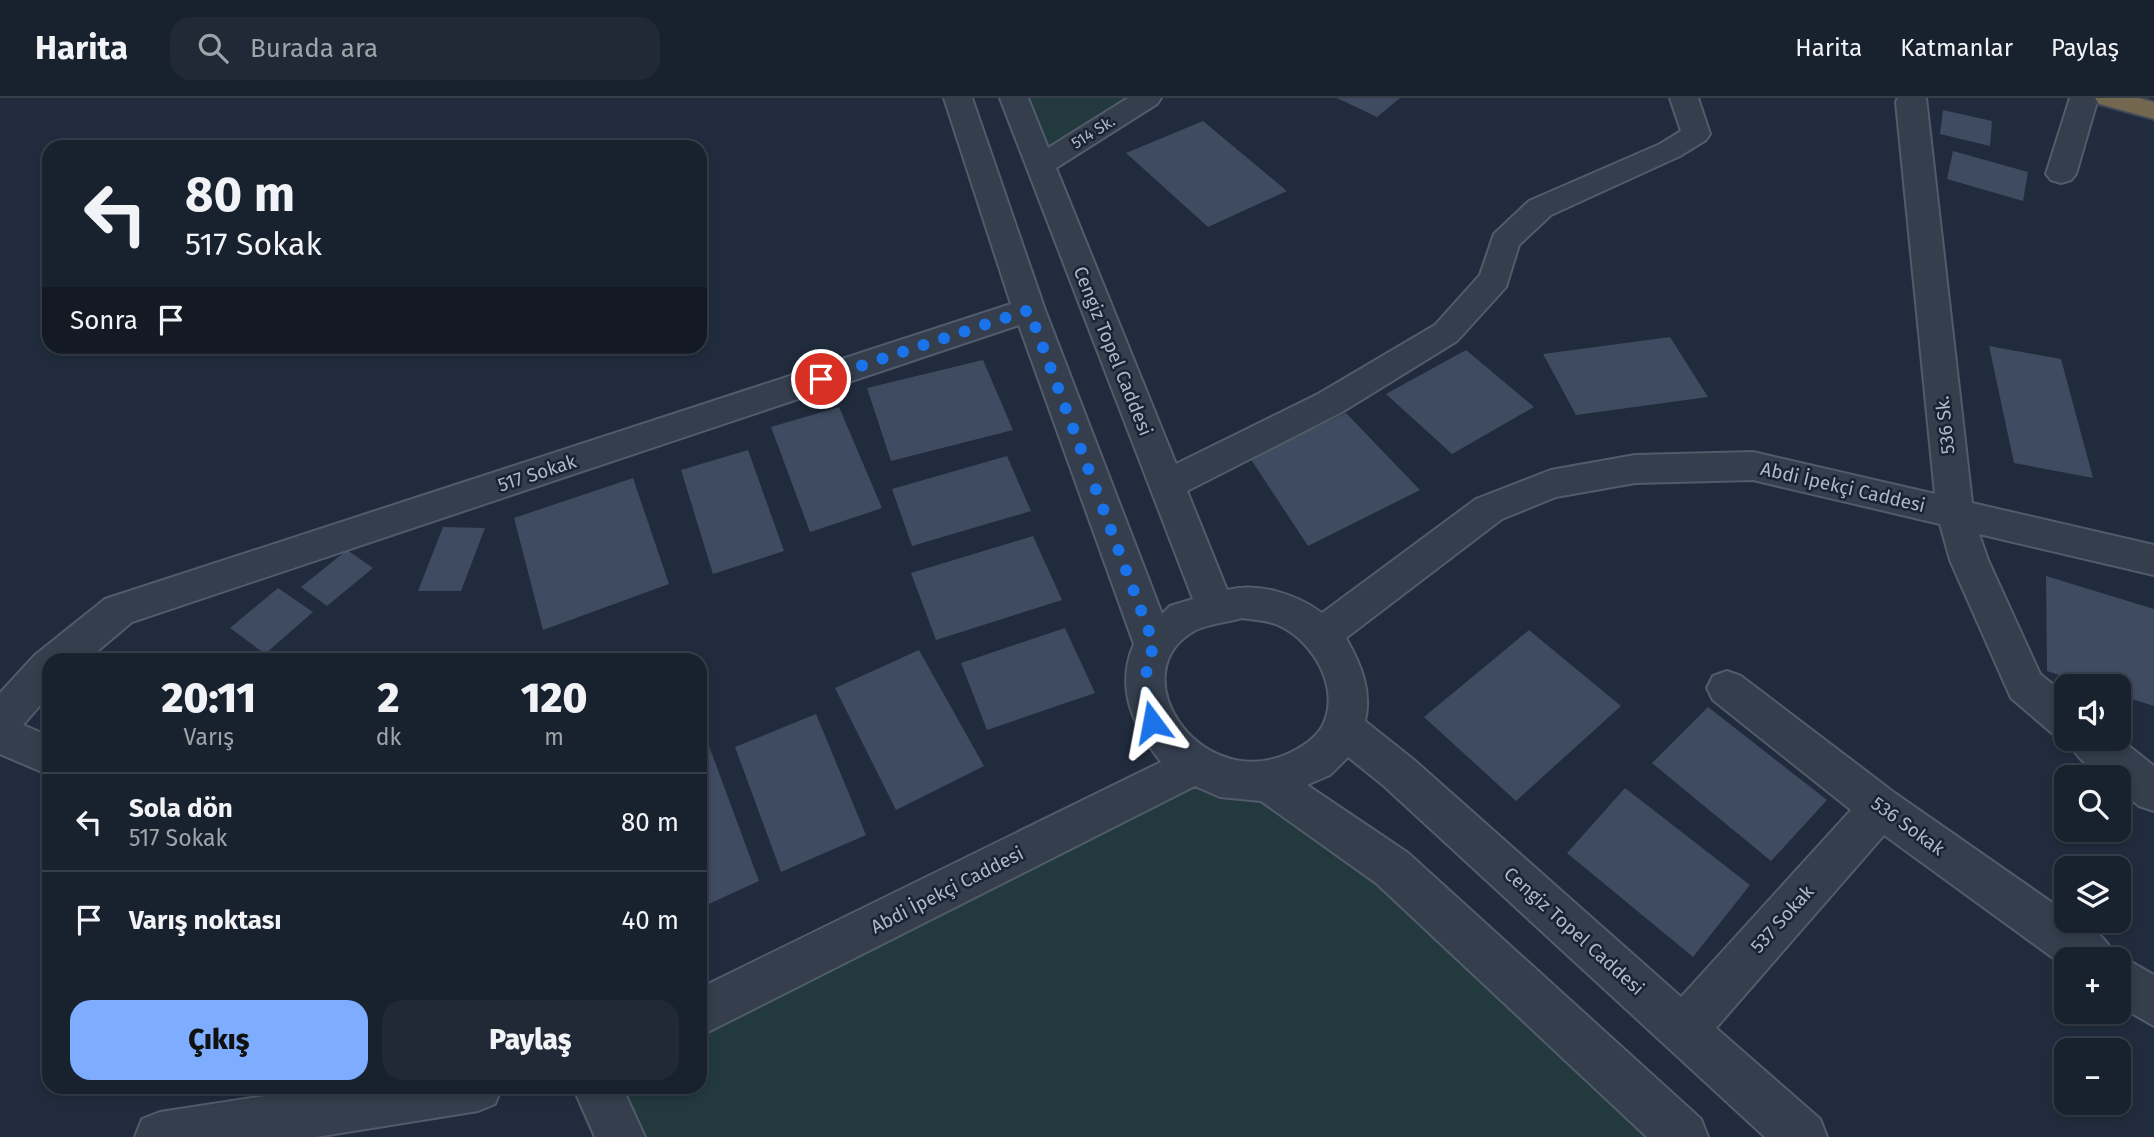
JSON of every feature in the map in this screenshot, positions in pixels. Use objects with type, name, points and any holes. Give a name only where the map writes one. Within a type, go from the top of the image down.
[{"type":"highway","points":[[2109,98],[2154,111]]},
{"type":"street","points":[[958,98],[1029,310],[1154,645]]},
{"type":"street","name":"Cengiz Topel Caddesi","points":[[1014,98],[1214,604]]},
{"type":"street","name":"514 Sk.","points":[[1039,166],[1147,98]]},
{"type":"street","points":[[1167,485],[1330,403],[1446,333],[1495,279],[1505,241],[1540,208],[1670,150],[1696,134],[1684,98]]},
{"type":"street","name":"536 Sk.","points":[[1912,98],[1911,116],[1955,513],[1969,560],[2025,686],[2054,710]]},
{"type":"street","points":[[2061,174],[2084,98]]},
{"type":"street","name":"517 Sokak","points":[[67,653],[120,610],[1029,310]]},
{"type":"street","name":"Abdi İpekçi Caddesi","points":[[1321,635],[1489,509],[1551,484],[1635,469],[1753,466],[2154,560]]},
{"type":"street","points":[[1242,601],[1271,606],[1298,617],[1321,635],[1338,656],[1347,680],[1350,704],[1343,729],[1326,754],[1300,772],[1267,781],[1242,782],[1194,766],[1169,747],[1152,722],[1144,696],[1144,670],[1154,645],[1169,626],[1190,613],[1214,604],[1242,601]]},
{"type":"street","points":[[0,722],[42,675]]},
{"type":"street","name":"536 Sokak","points":[[1727,688],[1881,808],[2076,947]]},
{"type":"street","name":"Cengiz Topel Caddesi","points":[[1343,729],[1399,773],[1802,1137]]},
{"type":"street","points":[[0,734],[42,753]]},
{"type":"street","points":[[2103,751],[2154,792]]},
{"type":"street","name":"Abdi İpekçi Caddesi","points":[[707,1010],[1194,766]]},
{"type":"street","points":[[1267,781],[1392,868],[1682,1137]]},
{"type":"street","name":"537 Sokak","points":[[1683,1030],[1881,808]]},
{"type":"street","points":[[2131,987],[2154,1003]]},
{"type":"street","points":[[160,1137],[433,1094]]},
{"type":"street","points":[[600,1094],[620,1137]]},
{"type":"green space","points":[[1014,98],[1147,98],[1039,166]]},
{"type":"green space","points":[[1194,766],[1267,781],[1683,1137],[620,1137],[600,1094],[707,1094],[707,1010]]},
{"type":"building","points":[[1337,98],[1400,98],[1377,117]]},
{"type":"building","points":[[1943,110],[1992,121],[1990,146],[1940,134]]},
{"type":"building","points":[[1203,121],[1287,191],[1208,227],[1126,153]]},
{"type":"building","points":[[1953,151],[2028,172],[2023,201],[1947,179]]},
{"type":"building","points":[[1670,337],[1708,397],[1576,415],[1543,354]]},
{"type":"building","points":[[1989,346],[2061,359],[2093,478],[2014,463]]},
{"type":"building","points":[[1466,350],[1534,407],[1452,454],[1386,394]]},
{"type":"building","points":[[983,360],[1013,430],[891,461],[867,388]]},
{"type":"building","points":[[839,407],[882,508],[810,532],[771,427]]},
{"type":"building","points":[[1346,413],[1420,490],[1308,546],[1250,458]]},
{"type":"building","points":[[748,450],[784,551],[713,574],[681,470]]},
{"type":"building","points":[[1007,456],[1031,511],[912,546],[892,489]]},
{"type":"building","points":[[633,478],[669,584],[543,630],[514,518]]},
{"type":"building","points":[[443,527],[485,528],[461,591],[418,591]]},
{"type":"building","points":[[1033,536],[1062,600],[936,640],[911,573]]},
{"type":"building","points":[[347,550],[373,568],[327,606],[301,587]]},
{"type":"building","points":[[2046,576],[2154,609],[2154,706],[2131,699],[2131,674],[2056,674],[2047,671]]},
{"type":"building","points":[[278,588],[313,612],[266,653],[230,628]]},
{"type":"building","points":[[1065,628],[1095,693],[987,730],[961,663]]},
{"type":"building","points":[[1529,630],[1621,706],[1516,801],[1424,717]]},
{"type":"building","points":[[919,650],[984,766],[896,810],[835,688]]},
{"type":"building","points":[[1708,707],[1827,800],[1771,861],[1652,763]]},
{"type":"building","points":[[816,714],[866,835],[781,872],[735,747]]},
{"type":"building","points":[[709,746],[759,881],[707,905]]},
{"type":"building","points":[[1625,788],[1750,885],[1693,957],[1567,853]]},
{"type":"route","points":[[821,379],[1029,310],[1154,645],[1144,670],[1144,696],[1152,722]]}]
